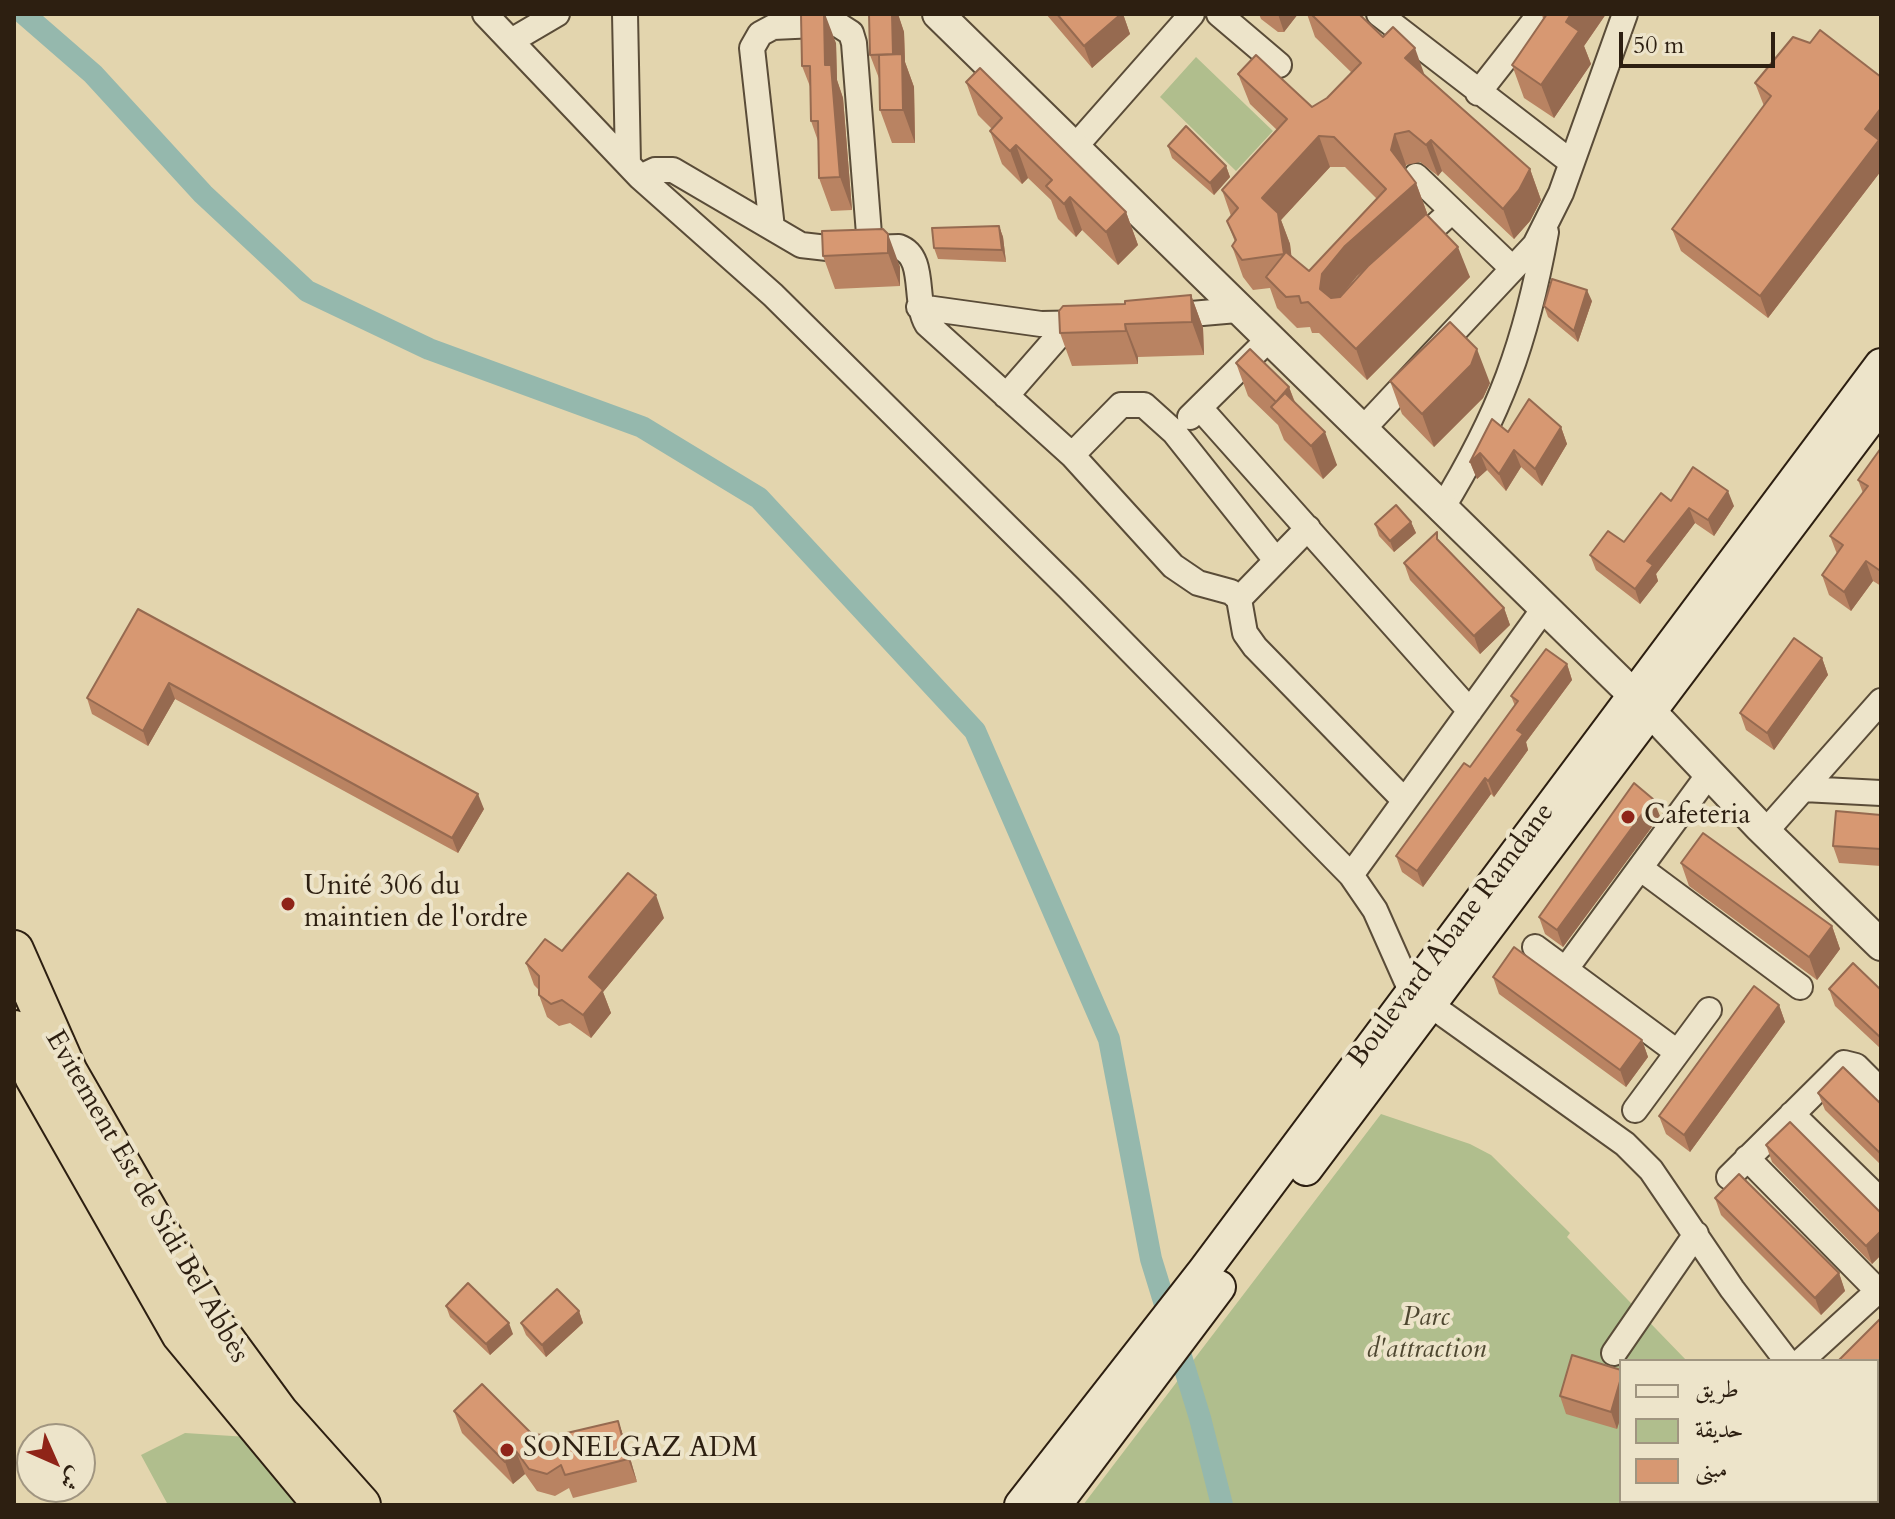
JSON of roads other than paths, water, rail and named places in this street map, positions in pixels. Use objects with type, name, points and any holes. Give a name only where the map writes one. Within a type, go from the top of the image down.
[{"type":"highway","name":"Evitement Est de Sidi Bel Abbès","points":[[14,950],[68,1072],[210,1319],[279,1413],[361,1505]]},
{"type":"highway","name":"Evitement Est de Sidi Bel Abbès","points":[[14,1030],[34,1076],[181,1334],[323,1505]]},
{"type":"main road","name":"Boulevard Abane Ramdane","points":[[1055,1505],[1128,1389],[1641,704],[1881,365]]},
{"type":"main road","name":"Boulevard Abane Ramdane","points":[[1641,704],[1881,404]]},
{"type":"main road","name":"Boulevard Abane Ramdane","points":[[1021,1505],[1128,1389]]},
{"type":"street","points":[[485,14],[634,170],[773,295],[1351,875],[1375,910],[1421,997],[1625,1144],[1651,1170],[1732,1289],[1785,1359]]},
{"type":"street","points":[[511,41],[557,14]]},
{"type":"street","points":[[625,14],[634,170]]},
{"type":"street","points":[[938,14],[1641,704],[1765,832],[1881,945]]},
{"type":"street","points":[[1073,149],[1192,14]]},
{"type":"street","points":[[1219,14],[1279,65]]},
{"type":"street","points":[[1379,14],[1571,162]]},
{"type":"street","points":[[1478,93],[1540,14]]},
{"type":"street","points":[[1441,510],[1481,445],[1519,351],[1548,226],[1625,14]]},
{"type":"street","points":[[772,228],[752,48],[760,34],[773,27],[837,24],[851,33],[854,43],[870,247]]},
{"type":"street","points":[[634,170],[673,170],[801,245],[899,247],[912,255],[919,307],[937,334],[1072,455],[1173,566],[1198,583],[1231,592],[1239,599],[1245,633],[1255,647],[1404,800]]},
{"type":"street","points":[[1416,176],[1512,268]]},
{"type":"street","points":[[1389,267],[1452,211]]},
{"type":"street","points":[[1361,431],[1535,245],[1548,226]]},
{"type":"street","points":[[919,307],[1068,325],[1114,321]]},
{"type":"street","points":[[1145,318],[1237,310]]},
{"type":"street","points":[[1006,396],[1068,325]]},
{"type":"street","points":[[1174,432],[1269,339]]},
{"type":"street","points":[[1072,455],[1100,423],[1128,403],[1144,405],[1174,432],[1275,559]]},
{"type":"street","points":[[1200,408],[1470,711]]},
{"type":"street","points":[[1239,599],[1308,528]]},
{"type":"street","points":[[1351,875],[1543,610]]},
{"type":"street","points":[[1765,832],[1881,701]]},
{"type":"street","points":[[1565,970],[1709,774]]},
{"type":"street","points":[[1803,789],[1881,793]]},
{"type":"street","points":[[1640,868],[1800,987]]},
{"type":"street","points":[[1535,947],[1677,1052]]},
{"type":"street","points":[[1635,1110],[1709,1010]]},
{"type":"street","points":[[1729,1177],[1844,1063],[1856,1066],[1881,1091]]},
{"type":"street","points":[[1792,1114],[1881,1201]]},
{"type":"street","points":[[1747,1158],[1880,1289],[1803,1359]]},
{"type":"street","points":[[1614,1353],[1696,1234]]},
{"type":"waterway","points":[[24,14],[93,74],[203,194],[307,291],[429,349],[642,427],[759,498],[975,731],[1109,1039],[1151,1259],[1200,1418],[1222,1505]]},
{"type":"place","name":"Cafeteria","points":[[1628,817]]},
{"type":"place","name":"Unité 306 du maintien de l'ordre","points":[[288,904]]},
{"type":"place","name":"SONELGAZ ADM","points":[[507,1450]]},
{"type":"park label","name":"Parc d'attraction","points":[[1426,1335]]}]
